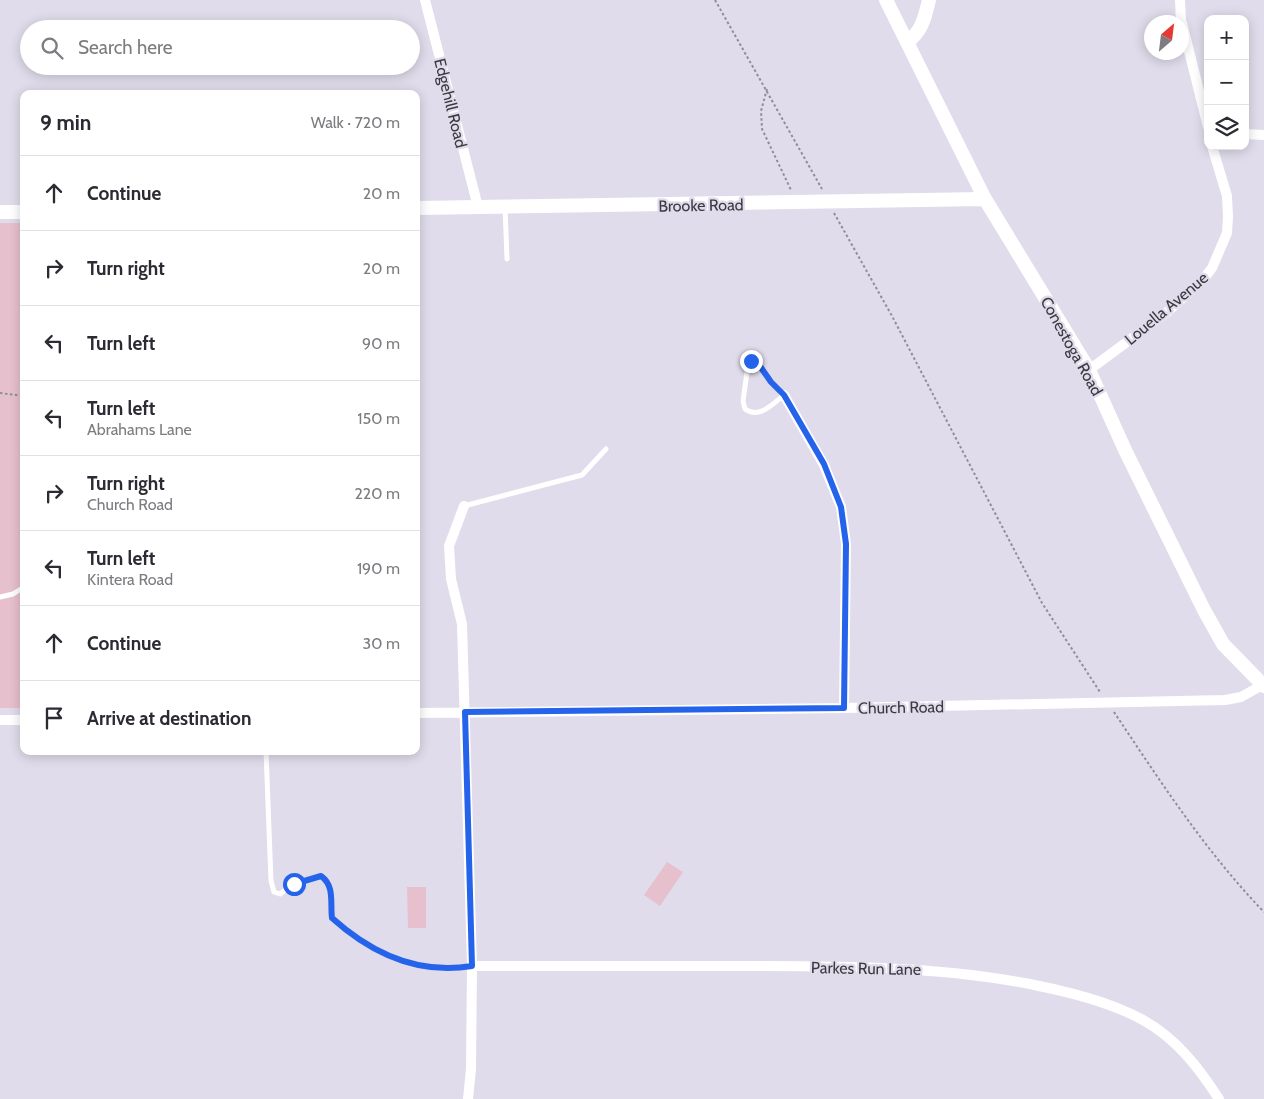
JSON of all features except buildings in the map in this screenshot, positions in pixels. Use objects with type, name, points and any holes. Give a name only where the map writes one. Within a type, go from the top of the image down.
[{"type":"main road","name":"Conestoga Road","points":[[886,0],[985,199],[1089,370],[1125,450],[1204,610],[1223,644],[1264,684]]},
{"type":"main road","points":[[907,42],[916,36],[923,24],[929,0]]},
{"type":"main road","name":"Brooke Road","points":[[420,208],[985,199]]},
{"type":"main road","points":[[0,212],[20,212]]},
{"type":"street","name":"Edgehill Road","points":[[425,0],[478,207]]},
{"type":"street","points":[[1180,0],[1181,15]]},
{"type":"street","points":[[1189,54],[1204,112]]},
{"type":"street","points":[[1249,134],[1264,135]]},
{"type":"street","name":"Louella Avenue","points":[[1089,370],[1166,313],[1202,281],[1212,268],[1227,233],[1228,217],[1227,196],[1213,150]]},
{"type":"street","points":[[784,395],[824,464],[841,507],[846,544],[844,708]]},
{"type":"street","points":[[464,506],[449,546],[451,579],[462,624],[472,966],[471,1069],[468,1099]]},
{"type":"street","name":"Church Road","points":[[420,713],[844,708],[1225,700],[1241,697],[1264,684]]},
{"type":"street","points":[[0,720],[20,720]]},
{"type":"street","name":"Parkes Run Lane","points":[[472,966],[792,966],[923,969],[1018,982],[1075,994],[1126,1012],[1144,1021],[1159,1030],[1195,1064],[1219,1099]]},
{"type":"lane","points":[[505,206],[506,259]]},
{"type":"lane","points":[[755,359],[760,363],[771,382],[784,395],[756,413],[751,413],[744,409],[743,401],[748,365],[751,361],[755,359]]},
{"type":"lane","points":[[464,506],[582,475],[606,449]]},
{"type":"lane","points":[[0,597],[13,594],[20,590]]},
{"type":"lane","points":[[266,755],[271,881],[274,892],[280,894],[294,884],[321,876],[328,880],[331,890],[332,918],[347,932],[385,955],[418,967],[453,969],[472,966]]},
{"type":"path","points":[[715,0],[767,89],[822,190]]},
{"type":"path","points":[[767,89],[761,111],[762,129],[797,203]]},
{"type":"path","points":[[838,221],[892,316],[1042,602],[1094,682]]},
{"type":"path","points":[[0,393],[20,396]]},
{"type":"path","points":[[1118,718],[1182,812],[1240,887],[1264,912]]},
{"type":"shaded area","points":[[0,223],[20,223],[20,708],[0,708]]},
{"type":"shaded area","points":[[667,862],[683,872],[660,906],[644,895]]},
{"type":"shaded area","points":[[407,887],[426,887],[426,928],[408,928]]},
{"type":"route","points":[[294,884],[308,878],[321,876],[328,880],[331,890],[330,905],[332,918],[347,932],[385,955],[418,967],[453,969],[472,966],[465,712],[844,708],[846,544],[841,507],[824,464],[784,395],[771,382],[760,363],[755,359],[751,361]]}]
